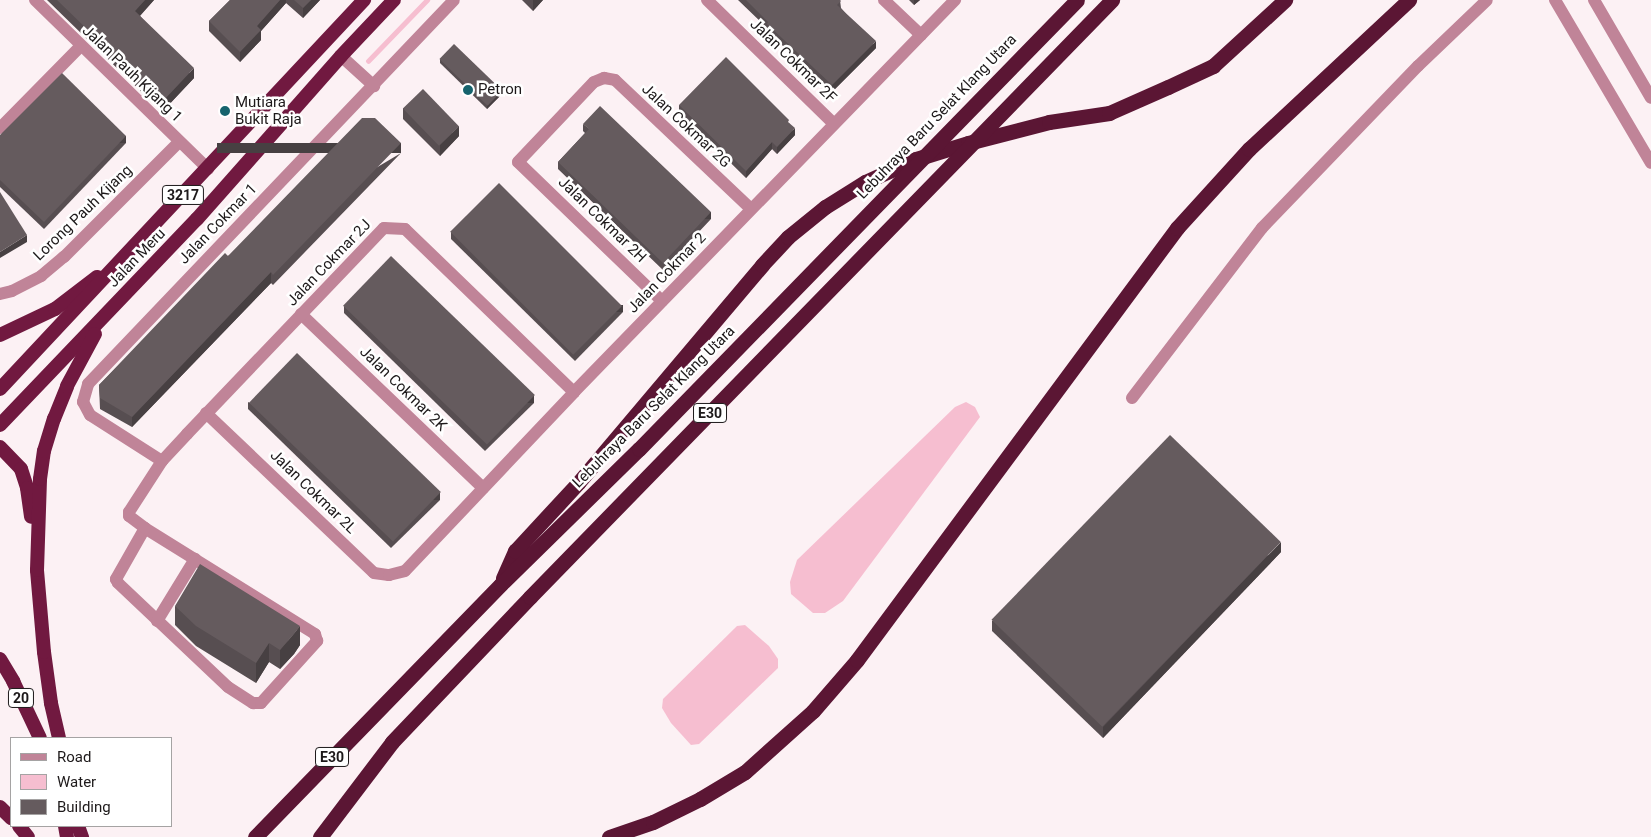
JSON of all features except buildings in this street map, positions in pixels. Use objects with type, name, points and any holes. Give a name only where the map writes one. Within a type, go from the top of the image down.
[{"type":"highway","name":"Jalan Meru","points":[[0,389],[208,169],[364,0]]},
{"type":"highway","name":"Jalan Meru","points":[[0,425],[197,219],[341,56],[394,0]]},
{"type":"highway","name":"Lebuhraya Baru Selat Klang Utara","points":[[255,837],[501,584],[639,450],[1077,0]]},
{"type":"highway","name":"E30","points":[[320,837],[392,742],[530,597],[1112,0]]},
{"type":"highway","points":[[501,584],[515,550],[578,483],[762,265],[788,237],[825,207],[865,182],[916,159],[1048,122],[1109,113],[1213,66],[1285,0]]},
{"type":"highway","points":[[609,837],[653,822],[700,799],[745,772],[813,711],[863,652],[1177,228],[1249,149],[1409,0]]},
{"type":"highway","points":[[0,335],[55,309],[133,249]]},
{"type":"highway","points":[[37,570],[37,518],[44,451],[67,386],[88,345],[114,306]]},
{"type":"highway","points":[[0,447],[20,469],[27,488],[50,694],[58,737]]},
{"type":"highway","name":"20","points":[[0,660],[13,681],[40,737]]},
{"type":"highway","points":[[0,807],[10,817]]},
{"type":"highway","points":[[20,827],[28,837]]},
{"type":"street","name":"Jalan Pauh Kijang 1","points":[[35,0],[80,47],[208,169]]},
{"type":"street","name":"Jalan Cokmar 1","points":[[162,461],[90,415],[83,402],[88,384],[454,0]]},
{"type":"street","name":"Jalan Cokmar 2F","points":[[707,0],[834,124]]},
{"type":"street","points":[[884,0],[921,35]]},
{"type":"street","name":"Jalan Cokmar 2","points":[[405,571],[574,392],[955,0]]},
{"type":"street","points":[[1132,398],[1262,228],[1418,66],[1487,0]]},
{"type":"street","points":[[1555,0],[1651,163]]},
{"type":"street","points":[[1594,0],[1651,98]]},
{"type":"street","points":[[0,128],[80,47]]},
{"type":"street","points":[[341,56],[374,86]]},
{"type":"street","name":"Jalan Cokmar 2G","points":[[518,162],[594,82],[604,78],[614,80],[751,209]]},
{"type":"street","name":"Lorong Pauh Kijang","points":[[0,294],[12,291],[41,276],[64,258],[179,142]]},
{"type":"street","name":"Jalan Cokmar 2H","points":[[518,162],[662,301]]},
{"type":"street","name":"Jalan Cokmar 2J","points":[[145,528],[129,516],[129,512],[162,461],[384,228],[405,229],[574,392]]},
{"type":"street","name":"Jalan Cokmar 2K","points":[[301,314],[483,488]]},
{"type":"street","name":"Jalan Cokmar 2L","points":[[206,413],[374,573],[389,575],[405,571]]},
{"type":"street","points":[[145,528],[315,634],[317,640],[261,703],[258,704],[228,687],[157,621],[116,579],[145,528]]},
{"type":"street","points":[[157,621],[195,559]]},
{"type":"water","points":[[966,402],[975,407],[980,417],[843,601],[825,613],[813,613],[791,594],[790,582],[797,560],[955,407]]},
{"type":"water","points":[[745,625],[769,646],[778,659],[778,668],[699,744],[691,745],[671,723],[662,708],[663,699],[737,626]]},
{"type":"waterway","points":[[368,61],[427,0]]},
{"type":"place","name":"Petron","points":[[468,90]]},
{"type":"place","name":"Mutiara Bukit Raja","points":[[225,111]]}]
